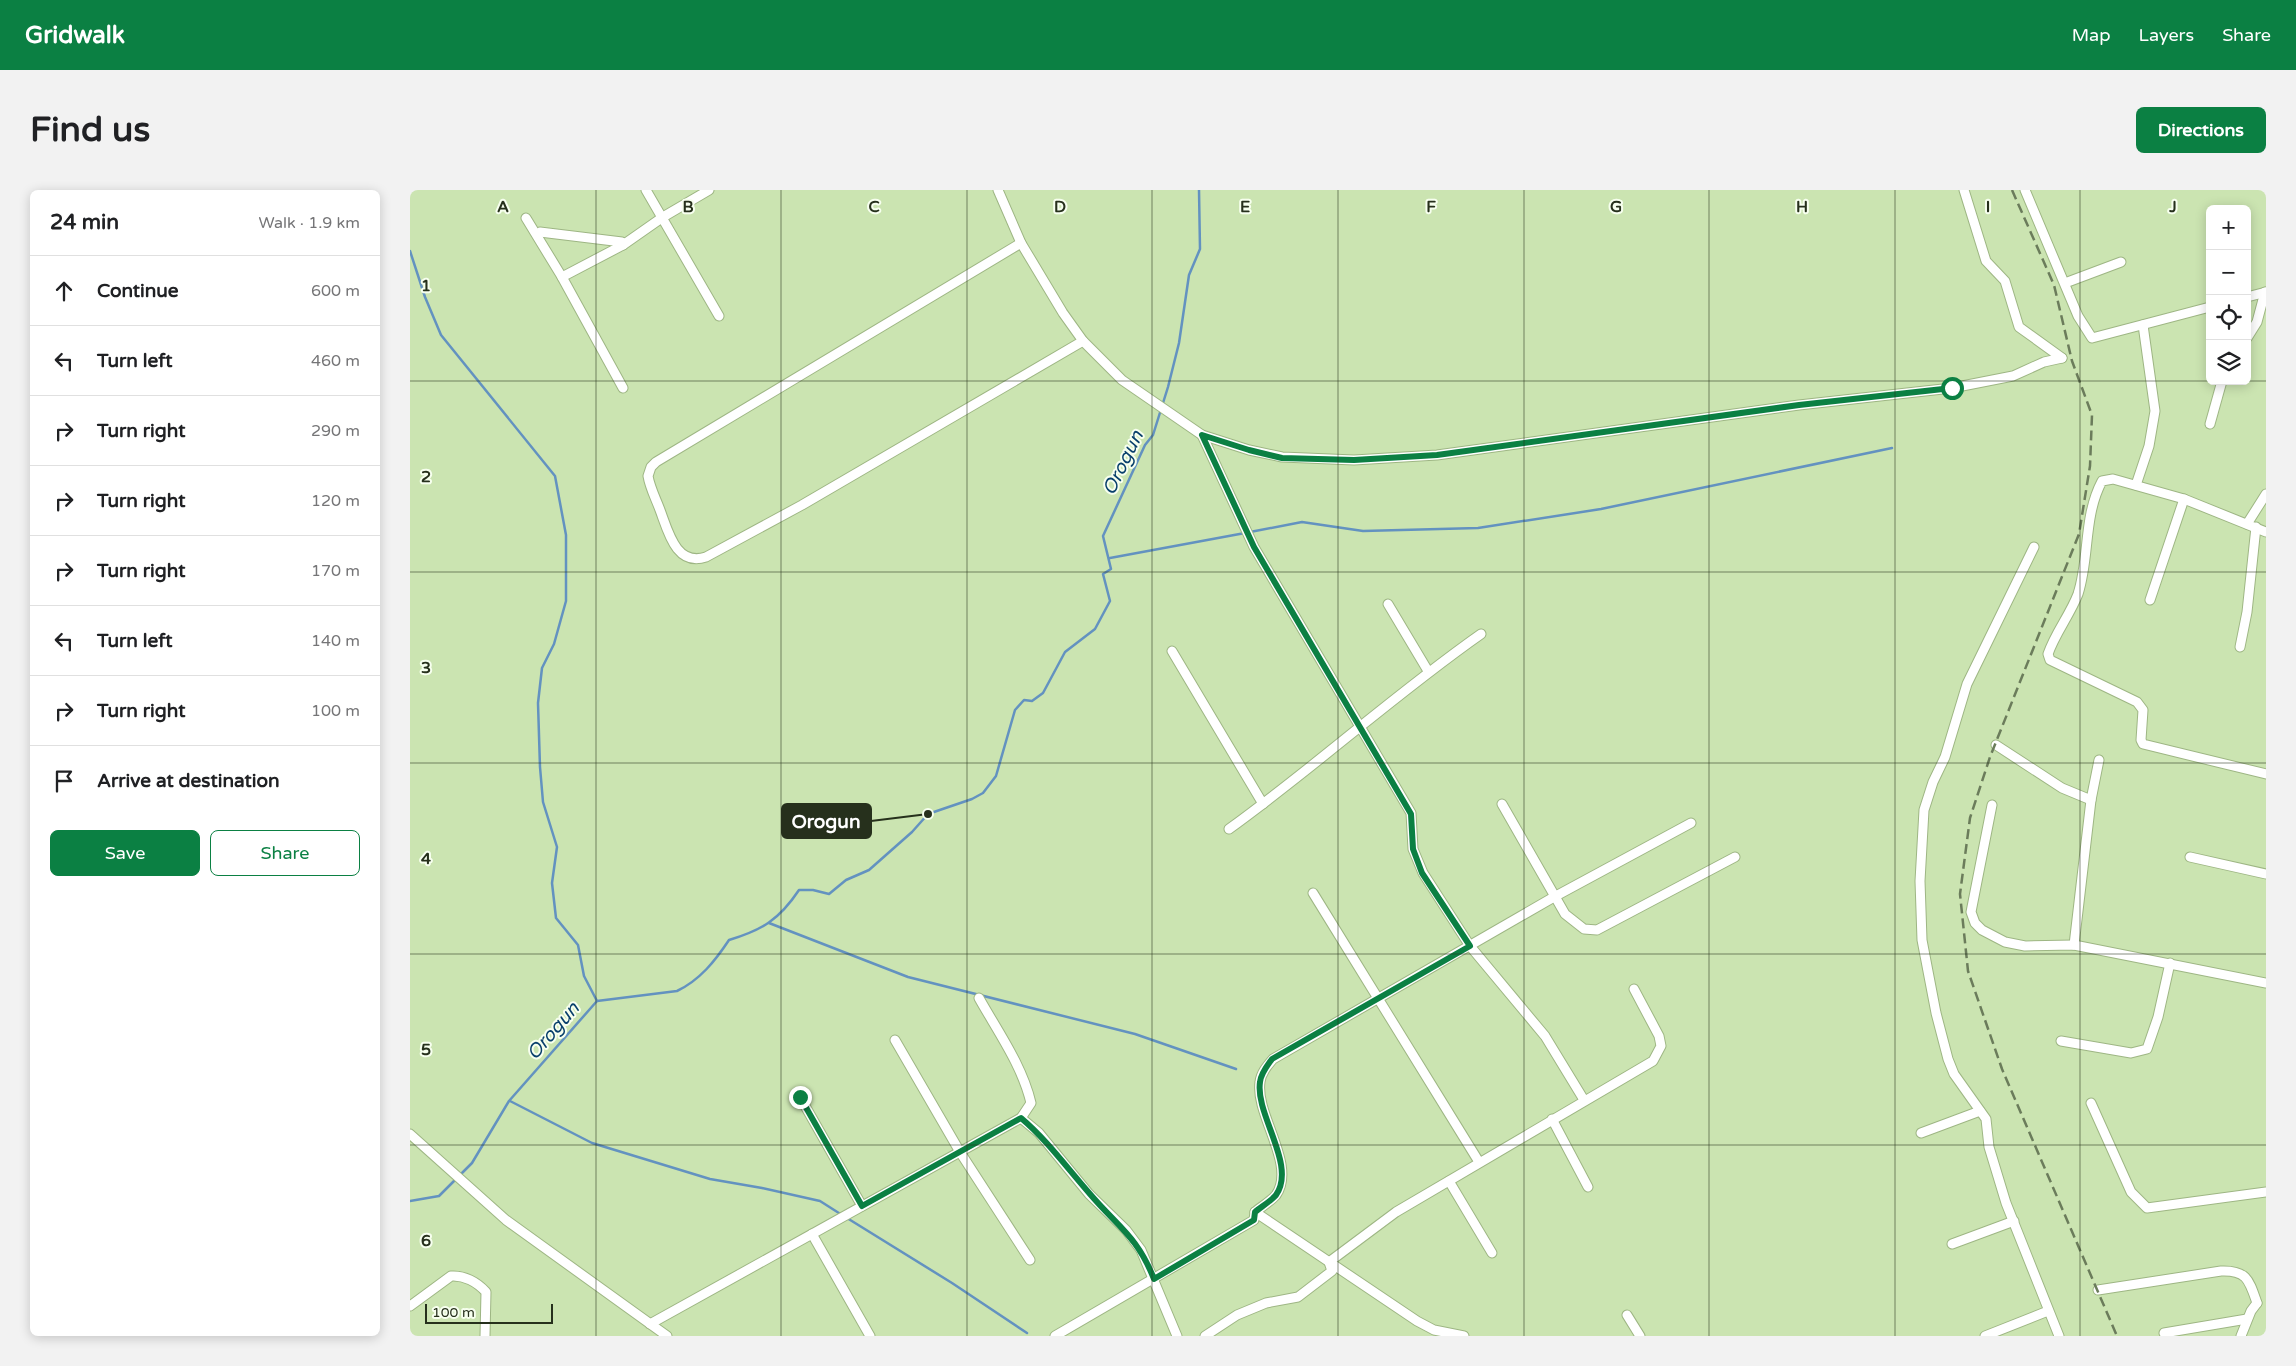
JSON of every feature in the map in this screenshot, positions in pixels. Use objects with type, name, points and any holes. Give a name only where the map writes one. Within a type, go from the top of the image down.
[{"type":"street","points":[[646,190],[719,316]]},
{"type":"street","points":[[562,278],[624,245],[663,217],[709,190]]},
{"type":"street","points":[[998,190],[1021,243],[1063,313],[1083,341],[1122,380],[1202,435],[1249,450],[1298,459],[1354,460],[1437,455],[1789,407],[1952,388],[2013,376],[2044,362],[2062,358],[2019,327],[2005,281],[1986,261],[1964,190]]},
{"type":"street","points":[[2025,190],[2066,283],[2078,316],[2092,338],[2206,308]]},
{"type":"street","points":[[526,218],[562,278],[623,388]]},
{"type":"street","points":[[540,232],[622,242],[624,245]]},
{"type":"street","points":[[1021,243],[656,462],[651,467],[648,476],[672,544],[690,558],[697,560],[706,557],[802,505],[1083,341]]},
{"type":"street","points":[[2066,283],[2121,262]]},
{"type":"street","points":[[2251,296],[2266,292]]},
{"type":"street","points":[[2251,332],[2257,322],[2266,292]]},
{"type":"street","points":[[2136,485],[2149,446],[2155,411],[2142,325]]},
{"type":"street","points":[[2210,424],[2221,385]]},
{"type":"street","points":[[1202,435],[1254,547],[1411,814],[1413,849],[1422,873],[1470,946],[1545,1036],[1584,1100]]},
{"type":"street","points":[[2266,532],[2184,499],[2113,479],[2102,481],[2087,532],[2086,565],[2079,588],[2049,651],[2049,656],[2050,660],[2136,702],[2143,710],[2142,744],[2266,774]]},
{"type":"street","points":[[2247,524],[2266,494]]},
{"type":"street","points":[[2150,600],[2184,499]]},
{"type":"street","points":[[2240,647],[2247,612],[2256,527]]},
{"type":"street","points":[[2034,546],[1967,684],[1945,756],[1933,782],[1924,810],[1920,882],[1922,940],[1936,1013],[1954,1074],[1986,1119],[1989,1147],[2006,1203],[2059,1336]]},
{"type":"street","points":[[1388,604],[1428,671]]},
{"type":"street","points":[[1229,829],[1360,728],[1428,671],[1481,634]]},
{"type":"street","points":[[1172,650],[1263,804]]},
{"type":"street","points":[[1996,745],[2062,788],[2091,800]]},
{"type":"street","points":[[2074,945],[2091,800],[2099,760]]},
{"type":"street","points":[[1502,804],[1554,897],[1576,924],[1584,929],[1597,930],[1735,858]]},
{"type":"street","points":[[1992,805],[1972,912],[1975,923],[1982,930],[2005,942],[2024,946],[2074,945],[2266,983]]},
{"type":"street","points":[[1054,1336],[1254,1220],[1255,1212],[1276,1195],[1281,1183],[1280,1161],[1260,1092],[1263,1071],[1272,1059],[1554,897],[1691,823]]},
{"type":"street","points":[[2190,857],[2266,874]]},
{"type":"street","points":[[1313,893],[1376,999],[1479,1162]]},
{"type":"street","points":[[2061,1041],[2131,1053],[2147,1049],[2158,1017],[2170,963]]},
{"type":"street","points":[[1329,1262],[1396,1212],[1653,1061],[1658,1055],[1661,1046],[1659,1036],[1634,990]]},
{"type":"street","points":[[650,1324],[1021,1118],[1031,1103],[1028,1091],[1020,1071],[979,998]]},
{"type":"street","points":[[895,1040],[960,1152],[1030,1260]]},
{"type":"street","points":[[800,1097],[862,1206]]},
{"type":"street","points":[[2090,1103],[2131,1192],[2148,1208],[2266,1192]]},
{"type":"street","points":[[1921,1133],[1980,1111]]},
{"type":"street","points":[[1021,1118],[1039,1133],[1089,1194],[1126,1230],[1141,1250],[1177,1336]]},
{"type":"street","points":[[1552,1119],[1588,1186]]},
{"type":"street","points":[[410,1134],[506,1220],[666,1336]]},
{"type":"street","points":[[1449,1180],[1492,1253]]},
{"type":"street","points":[[1255,1212],[1417,1321],[1434,1330],[1464,1336]]},
{"type":"street","points":[[1952,1244],[2014,1221]]},
{"type":"street","points":[[812,1234],[870,1336]]},
{"type":"street","points":[[1205,1336],[1237,1315],[1266,1303],[1298,1297],[1332,1271],[1329,1262]]},
{"type":"street","points":[[2098,1290],[2221,1270],[2241,1272],[2261,1304],[2247,1319],[2241,1336]]},
{"type":"street","points":[[410,1306],[451,1276],[462,1277],[481,1287],[486,1292],[484,1336]]},
{"type":"street","points":[[1985,1336],[2048,1311]]},
{"type":"street","points":[[1627,1315],[1640,1336]]},
{"type":"street","points":[[2164,1333],[2247,1319]]},
{"type":"street","points":[[1426,1336],[1434,1330]]},
{"type":"waterway","name":"Orogun","points":[[410,1201],[439,1196],[472,1163],[509,1101],[597,1001],[677,991],[685,987],[706,969],[729,940],[760,928],[769,922],[784,909],[799,890],[813,890],[829,894],[846,880],[869,870],[912,832],[928,814],[972,799],[983,793],[996,776],[1015,710],[1024,700],[1032,701],[1043,693],[1065,652],[1095,629],[1110,601],[1103,574],[1111,569],[1103,536],[1145,445],[1153,435],[1168,387],[1179,343],[1189,275],[1200,249],[1199,190]]},
{"type":"waterway","points":[[410,251],[425,297],[441,335],[555,476],[566,535],[566,601],[554,644],[542,668],[538,703],[540,767],[543,802],[557,847],[552,883],[556,918],[578,945],[584,976],[597,1001]]},
{"type":"waterway","points":[[1250,532],[1302,522],[1363,531],[1478,528],[1601,509],[1892,448]]},
{"type":"waterway","points":[[1110,558],[1245,533]]},
{"type":"waterway","points":[[769,923],[908,977],[1135,1034],[1236,1069]]},
{"type":"waterway","points":[[510,1101],[592,1143],[710,1179],[820,1201],[842,1215]]},
{"type":"waterway","points":[[847,1218],[952,1283],[1027,1333]]},
{"type":"railway","points":[[2012,190],[2054,285],[2072,361],[2092,415],[2090,466],[2079,534],[1990,757],[1970,818],[1960,894],[1968,971],[2002,1069],[2117,1336]]},
{"type":"place","name":"Orogun","points":[[928,814]]},
{"type":"route","points":[[800,1097],[862,1206],[1021,1118],[1039,1133],[1089,1194],[1126,1230],[1141,1250],[1154,1279],[1254,1220],[1255,1212],[1276,1195],[1281,1183],[1280,1161],[1260,1092],[1263,1071],[1272,1059],[1470,946],[1422,873],[1413,849],[1411,814],[1298,625],[1254,547],[1202,435],[1282,458],[1354,460],[1437,455],[1799,405],[1952,388]]}]
